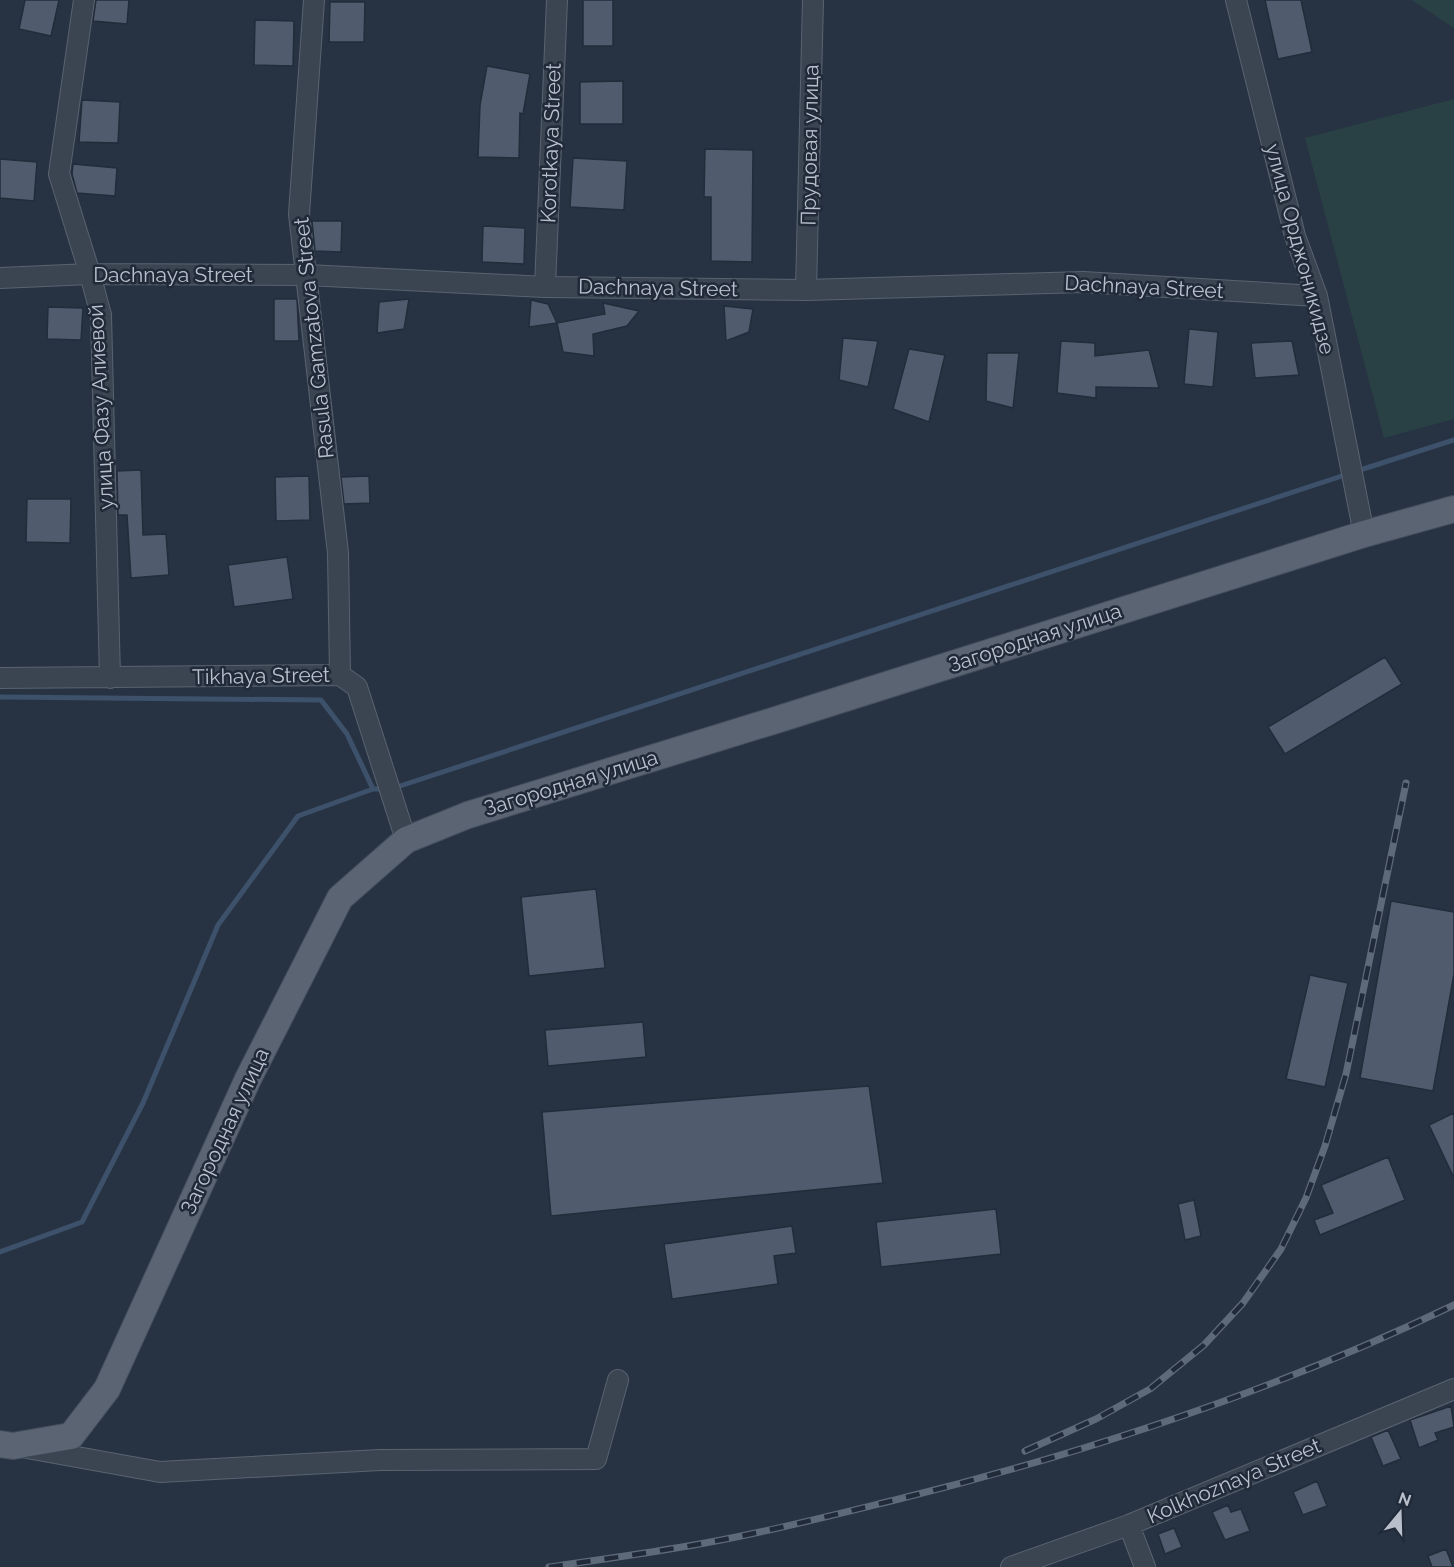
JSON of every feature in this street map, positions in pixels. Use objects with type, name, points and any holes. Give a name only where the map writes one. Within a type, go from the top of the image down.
[{"type":"main road","name":"Загородная улица","points":[[6,1445],[71,1436],[107,1389],[248,1079],[340,898],[406,840],[468,815],[788,717],[1364,534],[1454,509]]},
{"type":"street","name":"улица Фазу Алиевой","points":[[84,0],[59,174],[101,315],[110,678]]},
{"type":"street","name":"Rasula Gamzatova Street","points":[[314,0],[299,214],[338,553],[340,675]]},
{"type":"street","name":"Korotkaya Street","points":[[545,287],[557,0]]},
{"type":"street","name":"Прудовая улица","points":[[806,290],[813,0]]},
{"type":"street","name":"улица Орджоникидзе","points":[[1236,0],[1295,236],[1317,296],[1364,534]]},
{"type":"street","name":"Dachnaya Street","points":[[0,278],[90,274],[307,275],[545,287],[806,290],[1083,282],[1317,296]]},
{"type":"street","name":"Tikhaya Street","points":[[0,678],[340,675],[357,687],[406,840]]},
{"type":"street","name":"Загородная улица","points":[[6,1445],[160,1472],[380,1460],[597,1460],[618,1380]]},
{"type":"street","name":"Kolkhoznaya Street","points":[[1011,1567],[1129,1525],[1454,1389]]},
{"type":"street","points":[[1129,1525],[1145,1567]]},
{"type":"green space","points":[[1412,0],[1454,0],[1454,28]]},
{"type":"green space","points":[[1454,99],[1454,419],[1384,438],[1305,138]]},
{"type":"building","points":[[25,0],[59,0],[51,36],[19,29]]},
{"type":"building","points":[[96,0],[129,0],[127,24],[93,21]]},
{"type":"building","points":[[583,0],[613,0],[613,46],[583,46]]},
{"type":"building","points":[[1265,0],[1301,0],[1312,52],[1278,59]]},
{"type":"building","points":[[330,2],[365,2],[364,42],[329,42]]},
{"type":"building","points":[[255,20],[294,21],[293,66],[254,65]]},
{"type":"building","points":[[487,66],[530,74],[523,114],[520,113],[519,158],[478,157],[480,105]]},
{"type":"building","points":[[623,81],[623,124],[580,124],[580,82]]},
{"type":"building","points":[[82,100],[120,102],[118,143],[79,142]]},
{"type":"building","points":[[705,149],[753,150],[752,262],[711,261],[711,197],[704,197]]},
{"type":"building","points":[[573,158],[627,161],[624,210],[570,207]]},
{"type":"building","points":[[0,159],[37,162],[34,201],[0,198]]},
{"type":"building","points":[[73,164],[117,168],[115,196],[77,193],[72,174]]},
{"type":"building","points":[[312,221],[342,221],[341,252],[315,251]]},
{"type":"building","points":[[483,226],[525,228],[524,264],[482,262]]},
{"type":"building","points":[[274,299],[297,299],[299,341],[274,341]]},
{"type":"building","points":[[409,299],[404,329],[377,333],[379,302]]},
{"type":"building","points":[[531,300],[548,304],[557,323],[529,327]]},
{"type":"building","points":[[603,303],[639,311],[627,326],[593,334],[594,356],[563,352],[557,323],[605,314]]},
{"type":"building","points":[[724,306],[753,309],[749,332],[726,341]]},
{"type":"building","points":[[48,307],[83,308],[81,340],[47,339]]},
{"type":"building","points":[[1189,329],[1218,332],[1213,387],[1184,384]]},
{"type":"building","points":[[843,338],[878,341],[868,387],[839,380]]},
{"type":"building","points":[[1061,341],[1095,343],[1095,356],[1149,350],[1159,388],[1096,387],[1096,398],[1057,393]]},
{"type":"building","points":[[1292,341],[1299,375],[1255,378],[1251,343]]},
{"type":"building","points":[[909,349],[945,355],[929,422],[893,409]]},
{"type":"building","points":[[987,353],[1019,353],[1013,408],[986,401]]},
{"type":"building","points":[[141,470],[143,535],[166,534],[169,575],[131,578],[127,515],[118,515],[117,471]]},
{"type":"building","points":[[309,476],[310,520],[276,521],[275,477]]},
{"type":"building","points":[[369,476],[370,503],[344,504],[341,477]]},
{"type":"building","points":[[27,499],[71,499],[70,543],[26,542]]},
{"type":"building","points":[[287,557],[293,599],[234,607],[228,565]]},
{"type":"building","points":[[1385,657],[1402,684],[1285,754],[1268,727]]},
{"type":"building","points":[[596,889],[605,968],[529,976],[521,897]]},
{"type":"building","points":[[1391,901],[1454,912],[1454,974],[1433,1091],[1360,1078]]},
{"type":"building","points":[[1310,975],[1348,983],[1325,1087],[1286,1079]]},
{"type":"building","points":[[643,1022],[646,1057],[548,1066],[545,1030]]},
{"type":"building","points":[[869,1086],[883,1183],[551,1216],[542,1112]]},
{"type":"building","points":[[1454,1113],[1454,1178],[1429,1125]]},
{"type":"building","points":[[1388,1157],[1405,1200],[1320,1235],[1314,1220],[1333,1213],[1321,1185]]},
{"type":"building","points":[[1194,1200],[1201,1236],[1185,1240],[1178,1204]]},
{"type":"building","points":[[996,1209],[1001,1254],[881,1267],[876,1222]]},
{"type":"building","points":[[792,1226],[796,1253],[774,1256],[778,1284],[672,1299],[664,1244]]},
{"type":"building","points":[[1451,1406],[1454,1427],[1435,1433],[1438,1440],[1419,1448],[1410,1420]]},
{"type":"building","points":[[1388,1430],[1401,1459],[1383,1466],[1371,1437]]},
{"type":"building","points":[[1317,1481],[1327,1506],[1303,1515],[1293,1492]]},
{"type":"building","points":[[1228,1505],[1231,1512],[1241,1509],[1250,1531],[1225,1540],[1212,1512]]},
{"type":"building","points":[[1174,1528],[1182,1547],[1165,1554],[1158,1534]]},
{"type":"building","points":[[1446,1549],[1453,1567],[1432,1567],[1428,1556]]},
{"type":"waterway","points":[[1357,471],[1454,440]]},
{"type":"waterway","points":[[394,788],[1348,474]]},
{"type":"waterway","points":[[0,697],[321,700],[347,734],[373,789]]},
{"type":"waterway","points":[[0,1252],[82,1222],[143,1103],[218,925],[298,816],[373,789],[385,789]]},
{"type":"railway","points":[[1025,1451],[1096,1419],[1150,1389],[1204,1345],[1243,1303],[1281,1249],[1306,1198],[1325,1146],[1346,1074],[1406,783]]},
{"type":"railway","points":[[549,1567],[676,1548],[760,1532],[899,1499],[1041,1461],[1251,1391],[1319,1365],[1454,1305]]}]
